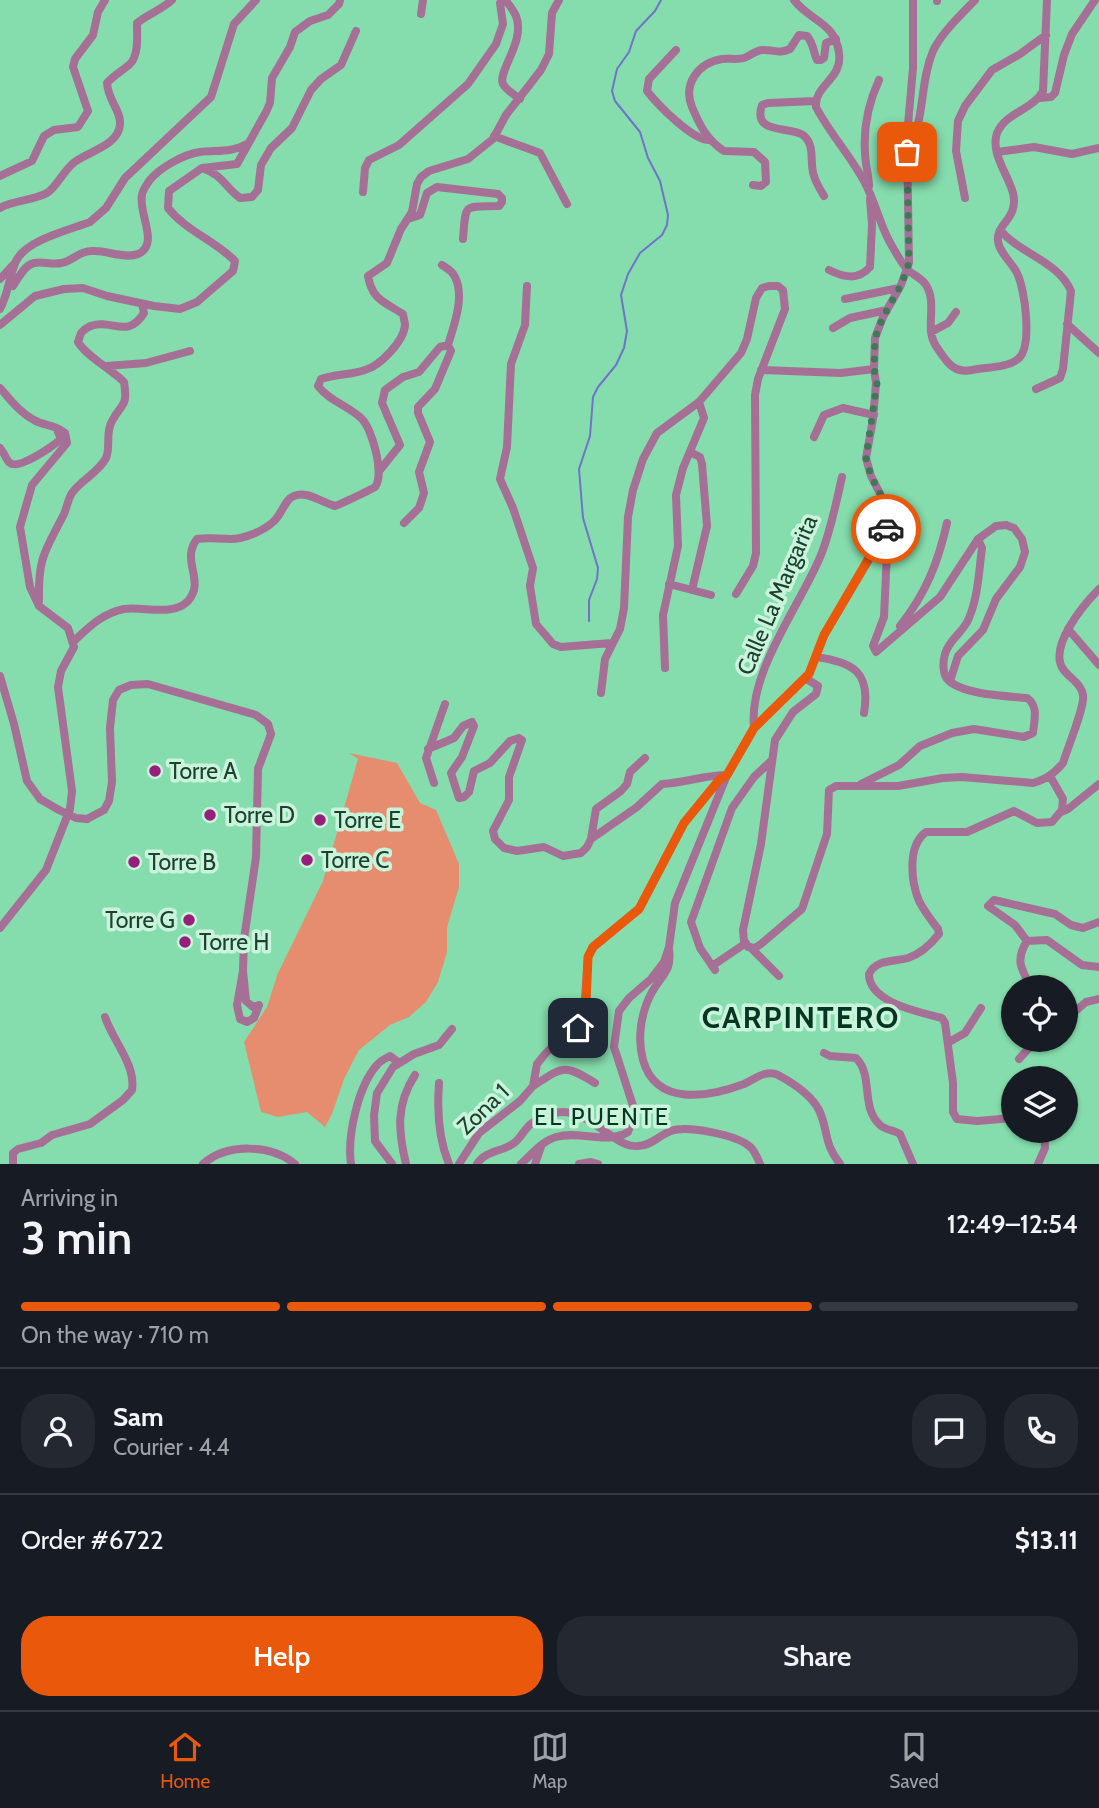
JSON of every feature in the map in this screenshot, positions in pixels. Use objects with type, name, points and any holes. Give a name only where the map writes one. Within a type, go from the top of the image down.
[{"type":"street","points":[[0,176],[32,161],[44,136],[54,130],[78,127],[84,119],[88,111],[73,67],[75,59],[93,35],[98,12],[105,0]]},
{"type":"street","points":[[0,208],[50,192],[61,175],[75,161],[112,140],[120,127],[120,117],[107,96],[107,83],[116,72],[131,63],[136,54],[137,23],[172,0]]},
{"type":"street","points":[[0,279],[31,245],[98,217],[125,178],[211,97],[234,24],[256,0]]},
{"type":"street","points":[[0,325],[35,296],[64,289],[83,288],[142,304],[180,309],[197,302],[233,271],[235,261],[230,256],[178,220],[168,208],[169,191],[202,168],[237,164],[270,103],[272,78],[290,47],[295,32],[300,26],[328,15],[340,0]]},
{"type":"street","points":[[421,14],[423,0]]},
{"type":"street","points":[[380,470],[364,421],[341,402],[324,394],[318,386],[321,379],[335,374],[366,370],[379,362],[398,342],[405,327],[403,314],[376,298],[368,276],[387,263],[412,212],[417,184],[421,177],[429,171],[468,159],[494,136],[506,115],[541,70],[549,54],[552,13],[559,0]]},
{"type":"street","points":[[794,0],[809,16],[828,26],[836,39],[839,54],[837,71],[818,94],[816,101],[821,117],[869,192],[890,244],[907,269],[919,276],[930,292],[931,332],[938,349],[957,372],[1010,364],[1022,354],[1025,299],[1018,275],[998,241],[1000,230],[1013,213],[1014,200],[997,152],[996,140],[1003,122],[1040,98],[1044,91],[1046,0]]},
{"type":"street","points":[[913,0],[913,68],[907,152],[909,263],[875,338],[874,369],[877,383],[866,458],[894,530],[887,551],[884,617],[873,646],[876,652],[912,611],[937,564],[947,523]]},
{"type":"street","points":[[907,152],[918,129],[928,68],[934,49],[975,0]]},
{"type":"street","points":[[1040,98],[1051,97],[1055,93],[1072,34],[1095,0]]},
{"type":"street","points":[[363,192],[365,168],[369,160],[398,145],[468,84],[496,44],[503,24],[500,3],[503,1],[507,2],[516,16],[518,28],[516,47],[504,71],[503,86],[520,99]]},
{"type":"street","points":[[202,168],[218,174],[240,198],[252,197],[258,190],[261,165],[271,148],[292,128],[311,90],[341,65],[356,31]]},
{"type":"street","points":[[965,198],[956,151],[958,121],[965,106],[992,70],[1020,54],[1046,34]]},
{"type":"street","points":[[753,185],[761,186],[766,182],[766,166],[761,156],[747,151],[729,153],[710,140],[689,100],[689,85],[699,72],[718,60],[741,59],[759,50],[785,52],[793,46],[799,35],[807,36],[814,46],[817,60],[821,61],[826,43],[836,39]]},
{"type":"street","points":[[676,50],[649,79],[647,91],[695,135],[703,140],[710,140]]},
{"type":"street","points":[[829,270],[843,276],[853,276],[866,272],[870,267],[872,225],[865,123],[868,103],[878,80]]},
{"type":"street","points":[[816,101],[768,103],[762,105],[760,111],[761,118],[769,128],[797,133],[807,140],[811,148],[814,179],[824,195]]},
{"type":"street","points":[[494,136],[540,153],[567,204]]},
{"type":"street","points":[[0,309],[24,269],[33,263],[64,263],[79,253],[92,250],[133,256],[140,253],[149,240],[144,223],[142,195],[150,179],[175,161],[199,152],[236,150],[247,144]]},
{"type":"street","points":[[997,152],[1034,146],[1072,153],[1099,148]]},
{"type":"street","points":[[408,219],[420,215],[427,193],[437,187],[498,194],[502,198],[499,206],[477,204],[469,208],[466,212],[463,239]]},
{"type":"street","points":[[1000,230],[1008,239],[1043,261],[1067,283],[1071,298],[1060,378],[1036,389]]},
{"type":"street","points":[[0,269],[16,262]]},
{"type":"street","points":[[8,295],[16,262]]},
{"type":"street","points":[[404,523],[419,508],[424,493],[419,472],[430,442],[418,407],[435,389],[451,351],[448,345],[456,319],[458,301],[454,274],[442,265]]},
{"type":"street","points":[[527,286],[525,325],[511,364],[507,447],[500,480],[513,508],[533,568],[530,586],[536,624],[553,644],[561,647],[611,643]]},
{"type":"street","points":[[601,693],[605,659],[620,629],[624,608],[628,517],[643,459],[657,433],[699,402],[741,353],[747,339],[756,298],[762,288],[778,286],[783,290],[785,309],[761,370],[755,394],[756,554],[753,566],[736,594]]},
{"type":"street","points":[[845,299],[899,288]]},
{"type":"street","points":[[39,606],[38,573],[42,554],[65,512],[71,494],[102,464],[108,454],[107,433],[112,420],[123,407],[126,393],[124,382],[107,366],[83,351],[78,342],[81,333],[91,325],[127,328],[139,322],[144,313],[142,304]]},
{"type":"street","points":[[833,328],[850,318],[887,310]]},
{"type":"street","points":[[931,332],[948,323],[956,312]]},
{"type":"street","points":[[1067,324],[1099,353]]},
{"type":"street","points":[[74,641],[104,616],[124,609],[178,608],[188,600],[194,587],[190,548],[197,539],[210,537],[232,540],[255,533],[273,522],[288,500],[296,495],[309,496],[329,505],[341,504],[373,489],[380,470],[400,444],[382,403],[385,390],[403,377],[419,372],[440,347],[448,345]]},
{"type":"street","points":[[107,366],[146,363],[190,351]]},
{"type":"street","points":[[761,370],[841,373],[874,369]]},
{"type":"street","points":[[0,388],[22,412],[36,422],[53,425],[65,433],[67,443],[32,485],[20,527],[30,587],[39,606],[68,628],[74,641],[72,652],[61,671],[58,687],[72,791],[70,809],[46,870],[0,928]]},
{"type":"street","points":[[665,668],[663,615],[678,546],[676,495],[704,418],[699,402]]},
{"type":"street","points":[[814,437],[824,415],[843,408],[874,415]]},
{"type":"street","points":[[0,448],[9,462],[15,465],[24,463],[61,439],[58,432]]},
{"type":"street","points":[[690,452],[700,457],[702,464],[707,526],[692,590]]},
{"type":"street","name":"Calle La Margarita","points":[[754,728],[753,704],[758,688],[820,556],[842,477]]},
{"type":"street","points":[[521,1164],[547,1140],[559,1135],[614,1137],[628,1132],[635,1112],[614,1047],[619,1012],[629,998],[651,979],[664,961],[675,903],[727,775],[754,728],[809,674],[824,635],[885,533],[889,518]]},
{"type":"street","points":[[892,636],[940,597],[978,539],[996,526],[1014,528],[1022,539],[1025,552],[1020,567],[996,598],[983,630],[958,656],[950,681]]},
{"type":"street","points":[[858,786],[899,765],[919,746],[952,733],[974,729],[1024,737],[1033,733],[1035,706],[1027,698],[989,695],[966,689],[950,681],[945,675],[944,655],[949,643],[968,621],[972,610],[982,548],[978,539]]},
{"type":"street","points":[[669,584],[712,595]]},
{"type":"street","points":[[771,761],[754,777],[732,808],[691,922],[700,948],[713,968],[748,945],[761,944],[802,909],[827,834],[829,790],[836,786],[898,786],[962,777],[1033,783],[1050,776],[1063,763],[1083,699],[1079,685],[1062,668],[1060,647],[1068,629],[1088,599],[1099,589]]},
{"type":"street","points":[[1068,629],[1099,665]]},
{"type":"street","points":[[816,657],[849,665],[860,674],[866,684],[864,713]]},
{"type":"street","points":[[0,676],[27,780],[40,799],[76,818],[87,819],[104,810],[109,801],[112,782],[110,728],[116,692],[148,684],[256,715],[265,721],[271,734],[258,769],[256,857],[237,1005],[240,1019],[247,1022],[254,1018],[259,1005],[253,1007],[246,1001],[243,971]]},
{"type":"street","points":[[779,976],[748,945],[743,930],[761,844],[775,740],[793,712],[816,694],[818,686],[805,678]]},
{"type":"street","points":[[434,783],[426,758],[440,725],[445,704]]},
{"type":"street","points":[[428,749],[454,738],[463,726],[472,722],[474,726],[462,757],[451,773],[459,798],[469,792],[474,771],[490,762],[510,741],[519,738],[522,740],[509,777],[509,800],[494,831],[495,839],[504,848],[517,851],[544,847],[563,856],[581,853],[587,847],[596,809],[621,792],[627,784],[630,772],[645,758]]},
{"type":"street","points":[[591,839],[636,807],[662,784],[683,783],[708,775],[727,775]]},
{"type":"street","name":"Zona 1","points":[[459,1164],[479,1133],[513,1107],[533,1086],[537,1064],[556,1043],[578,1028],[587,996],[588,957],[593,947],[639,909],[684,823],[719,780],[727,775]]},
{"type":"street","points":[[1050,776],[1063,799],[1061,812]]},
{"type":"street","points":[[1001,1119],[957,1119],[953,1112],[948,1032],[942,1018],[902,1007],[877,993],[869,980],[871,970],[878,964],[911,957],[932,943],[939,934],[919,901],[913,880],[914,851],[917,842],[926,832],[967,832],[1014,811],[1037,823],[1045,824],[1052,822],[1061,812],[1099,784]]},
{"type":"street","points":[[1027,941],[1015,925],[988,906],[994,900],[1055,914],[1071,925],[1083,928],[1099,922]]},
{"type":"street","points":[[1027,941],[1047,940],[1082,965],[1099,967]]},
{"type":"street","points":[[1026,975],[1020,952],[1027,941]]},
{"type":"street","points":[[668,947],[671,962],[644,1007],[640,1033],[643,1060],[653,1079],[674,1093],[691,1096],[732,1088],[768,1073],[776,1074],[806,1093],[818,1109],[829,1150],[840,1164]]},
{"type":"street","points":[[1078,1009],[1086,1002],[1099,999]]},
{"type":"street","points":[[949,1042],[965,1032],[981,1008]]},
{"type":"street","points":[[13,1164],[13,1153],[18,1149],[90,1124],[123,1100],[132,1090],[131,1069],[105,1017]]},
{"type":"street","points":[[392,1164],[375,1141],[377,1093],[398,1062],[439,1045],[452,1029]]},
{"type":"street","points":[[1019,1059],[1025,1052]]},
{"type":"street","points":[[824,1053],[856,1058],[861,1063],[868,1103],[874,1118],[882,1128],[900,1134],[914,1164]]},
{"type":"street","points":[[351,1164],[349,1149],[363,1086],[378,1063],[390,1056],[398,1062]]},
{"type":"street","points":[[533,1086],[559,1069],[569,1068],[595,1083]]},
{"type":"street","points":[[406,1164],[401,1145],[400,1115],[405,1090],[415,1075]]},
{"type":"street","points":[[439,1083],[437,1108],[449,1164]]},
{"type":"street","points":[[478,1164],[494,1151],[515,1142],[521,1132],[532,1123],[559,1111],[570,1111],[620,1142],[636,1147],[649,1144],[674,1129],[696,1129],[727,1137],[749,1145],[760,1164]]},
{"type":"street","points":[[1038,1164],[1045,1143]]},
{"type":"street","points":[[535,1164],[541,1146]]},
{"type":"street","points":[[203,1164],[215,1154],[260,1149],[282,1155],[295,1164]]},
{"type":"street","points":[[579,1164],[598,1164]]},
{"type":"shaded area","points":[[349,753],[397,763],[420,803],[436,810],[459,864],[459,887],[447,927],[447,952],[438,982],[426,1002],[409,1017],[390,1025],[359,1050],[325,1127],[307,1112],[278,1117],[261,1112],[244,1042],[267,1007],[278,973],[323,881],[358,759]]},
{"type":"waterway","points":[[589,621],[589,600],[598,568],[583,518],[579,469],[590,436],[593,397],[616,365],[624,348],[627,331],[621,295],[628,274],[640,253],[662,235],[668,215],[660,181],[648,158],[640,132],[615,101],[612,91],[617,69],[629,52],[636,31],[655,11],[661,0]]},
{"type":"way so far","points":[[886,529],[888,509],[871,476],[866,458],[877,383],[874,369],[875,338],[909,263],[907,152]]},
{"type":"place","name":"Torre A","points":[[155,771]]},
{"type":"place","name":"Torre D","points":[[210,815]]},
{"type":"place","name":"Torre E","points":[[320,820]]},
{"type":"place","name":"Torre C","points":[[307,860]]},
{"type":"place","name":"Torre B","points":[[134,862]]},
{"type":"place","name":"Torre G","points":[[189,920]]},
{"type":"place","name":"Torre H","points":[[185,942]]},
{"type":"district","name":"CARPINTERO","points":[[801,1017]]},
{"type":"district","name":"EL PUENTE","points":[[602,1116]]},
{"type":"route","points":[[578,1028],[586,1003],[588,957],[593,947],[639,909],[684,823],[719,780],[727,775],[754,728],[809,674],[824,635],[886,529]]}]
